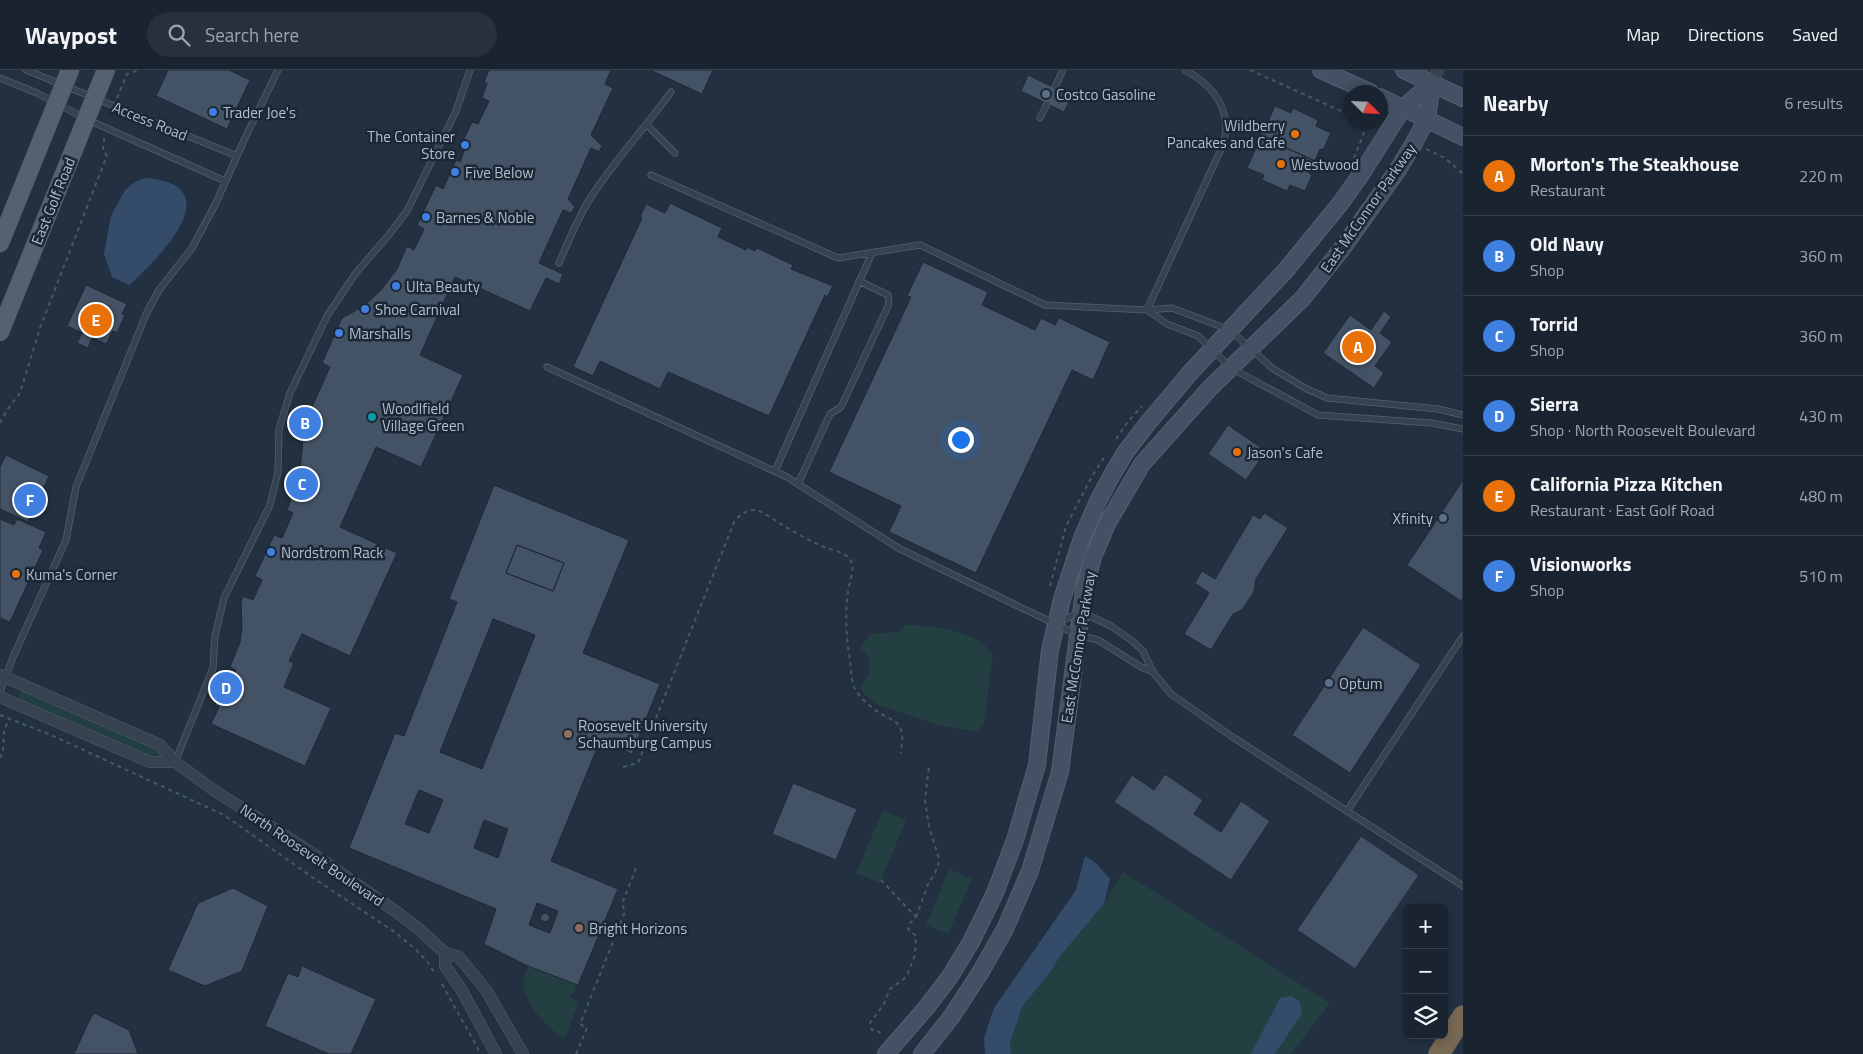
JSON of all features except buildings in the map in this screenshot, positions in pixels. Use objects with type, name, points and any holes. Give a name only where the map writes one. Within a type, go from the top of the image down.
[{"type":"highway","points":[[1439,1054],[1463,1016]]},
{"type":"main road","name":"East Golf Road","points":[[0,332],[106,70]]},
{"type":"main road","points":[[0,244],[67,78]]},
{"type":"street","points":[[1321,70],[1354,85]]},
{"type":"street","points":[[1404,70],[1435,76],[1463,98]]},
{"type":"street","name":"East McConnor Parkway","points":[[886,1047],[926,1008],[949,978],[971,942],[995,893],[1015,840],[1037,765],[1050,650],[1056,623],[1082,538],[1113,473],[1125,453],[1147,424],[1211,350],[1286,270],[1340,204],[1403,108],[1435,76]]},
{"type":"street","name":"East McConnor Parkway","points":[[922,1054],[952,1016],[980,973],[1005,929],[1030,871],[1060,772],[1084,590],[1093,557],[1122,495],[1142,464],[1210,388],[1303,298],[1344,246],[1397,171],[1427,119],[1435,76]]},
{"type":"street","points":[[1388,101],[1463,137]]},
{"type":"street","name":"North Roosevelt Boulevard","points":[[3,676],[160,745],[175,762],[215,791],[312,853],[398,913],[445,953],[459,956],[486,990],[523,1054]]},
{"type":"street","points":[[0,697],[150,762],[175,762]]},
{"type":"street","points":[[445,953],[445,966],[461,989],[496,1054]]},
{"type":"lane","name":"Access Road","points":[[26,70],[67,78],[95,98],[237,156]]},
{"type":"lane","points":[[0,692],[3,676],[66,540],[76,487],[147,312],[159,290],[192,248],[278,70]]},
{"type":"lane","points":[[175,762],[214,668],[216,636],[224,598],[270,505],[278,472],[279,429],[290,393],[327,316],[355,274],[387,237],[407,210],[456,111],[470,70]]},
{"type":"lane","points":[[1055,87],[1063,70]]},
{"type":"lane","points":[[1147,310],[1226,135],[1225,118],[1213,91],[1200,78],[1185,70]]},
{"type":"lane","name":"Access Road","points":[[0,78],[37,93],[86,119],[225,181]]},
{"type":"lane","points":[[560,263],[578,220],[590,198],[671,92]]},
{"type":"lane","points":[[1040,118],[1047,104]]},
{"type":"lane","points":[[647,125],[675,153]]},
{"type":"lane","points":[[651,175],[838,258],[920,245],[1045,305],[1147,310],[1172,308],[1230,330],[1272,368],[1327,398],[1438,409],[1463,415]]},
{"type":"lane","points":[[775,471],[872,253]]},
{"type":"lane","points":[[798,484],[830,414],[841,407],[889,304],[888,294],[859,281]]},
{"type":"lane","points":[[1147,310],[1167,324],[1198,336],[1231,368],[1318,415],[1432,422],[1463,429]]},
{"type":"lane","points":[[547,367],[775,471],[900,550],[1078,635],[1098,640],[1141,667],[1153,672]]},
{"type":"lane","points":[[1056,623],[1081,612],[1111,626],[1143,651],[1153,672],[1171,694],[1231,736],[1463,886]]},
{"type":"lane","points":[[1347,811],[1461,645],[1463,636]]},
{"type":"path","points":[[119,93],[127,74],[139,70]]},
{"type":"path","points":[[1250,70],[1343,112]]},
{"type":"path","points":[[0,423],[20,392],[44,320],[107,156],[102,150],[102,146]]},
{"type":"path","points":[[1442,157],[1463,174]]},
{"type":"path","points":[[623,767],[638,763],[736,520],[744,511],[752,509],[760,510],[802,536],[849,558],[852,562],[845,610],[846,636],[854,687],[880,714],[892,718],[897,723],[902,733],[901,753]]},
{"type":"path","points":[[0,714],[52,735],[224,815],[396,933],[427,961],[481,1054]]},
{"type":"path","points":[[0,758],[3,752],[4,729],[10,719]]},
{"type":"path","points":[[886,1047],[877,1030],[872,1030],[870,1023],[884,1004],[890,989],[904,980],[912,966],[915,955],[916,936],[908,929],[910,923],[916,917],[929,882],[938,866],[939,859],[929,826],[925,800],[929,766]]},
{"type":"path","points":[[576,1054],[587,1028],[580,1024],[625,912],[622,904],[636,868]]},
{"type":"path","points":[[881,880],[916,917]]},
{"type":"green space","points":[[905,625],[940,628],[965,635],[977,640],[993,655],[984,724],[977,732],[942,726],[879,705],[866,696],[860,687],[869,673],[870,659],[860,647],[871,634],[898,632]]},
{"type":"green space","points":[[22,690],[145,744],[160,752],[162,756],[148,755],[20,699],[18,696]]},
{"type":"green space","points":[[883,810],[906,820],[880,883],[856,873]]},
{"type":"green space","points":[[949,869],[972,879],[948,934],[926,925]]},
{"type":"green space","points":[[1123,872],[1330,1003],[1291,1054],[1011,1054],[1010,1043],[1022,1007],[1052,970],[1060,956],[1104,904]]},
{"type":"green space","points":[[528,966],[578,985],[570,997],[578,1003],[565,1039],[543,1021],[530,1004],[524,986],[524,977]]},
{"type":"water","points":[[145,178],[171,183],[184,193],[186,207],[181,224],[171,241],[157,258],[129,285],[112,277],[104,254],[111,216],[125,190],[135,182]]},
{"type":"water","points":[[1085,856],[1096,863],[1110,879],[1104,904],[1060,956],[1052,970],[1022,1007],[1010,1043],[1011,1054],[985,1054],[984,1038],[994,1008],[1076,890]]},
{"type":"water","points":[[1291,996],[1300,1002],[1302,1013],[1275,1054],[1251,1054],[1280,998]]},
{"type":"place","name":"Costco Gasoline","points":[[1046,94]]},
{"type":"place","name":"Trader Joe's","points":[[213,112]]},
{"type":"place","name":"Wildberry Pancakes and Cafe","points":[[1295,134]]},
{"type":"place","name":"The Container Store","points":[[465,145]]},
{"type":"place","name":"Westwood","points":[[1281,164]]},
{"type":"place","name":"Five Below","points":[[455,172]]},
{"type":"place","name":"Barnes & Noble","points":[[426,217]]},
{"type":"place","name":"Ulta Beauty","points":[[396,286]]},
{"type":"place","name":"Shoe Carnival","points":[[365,309]]},
{"type":"place","name":"California Pizza Kitchen","points":[[96,320]]},
{"type":"place","name":"Marshalls","points":[[339,333]]},
{"type":"place","name":"Morton's The Steakhouse","points":[[1358,347]]},
{"type":"place","name":"Woodlfield Village Green","points":[[372,417]]},
{"type":"place","name":"Old Navy","points":[[305,423]]},
{"type":"place","name":"Jason's Cafe","points":[[1237,452]]},
{"type":"place","name":"Torrid","points":[[302,484]]},
{"type":"place","name":"Visionworks","points":[[30,500]]},
{"type":"place","name":"Xfinity","points":[[1443,518]]},
{"type":"place","name":"Nordstrom Rack","points":[[271,552]]},
{"type":"place","name":"Kuma's Corner","points":[[16,574]]},
{"type":"place","name":"Optum","points":[[1329,683]]},
{"type":"place","name":"Sierra","points":[[226,688]]},
{"type":"place","name":"Roosevelt University Schaumburg Campus","points":[[568,734]]},
{"type":"place","name":"Bright Horizons","points":[[579,928]]}]
